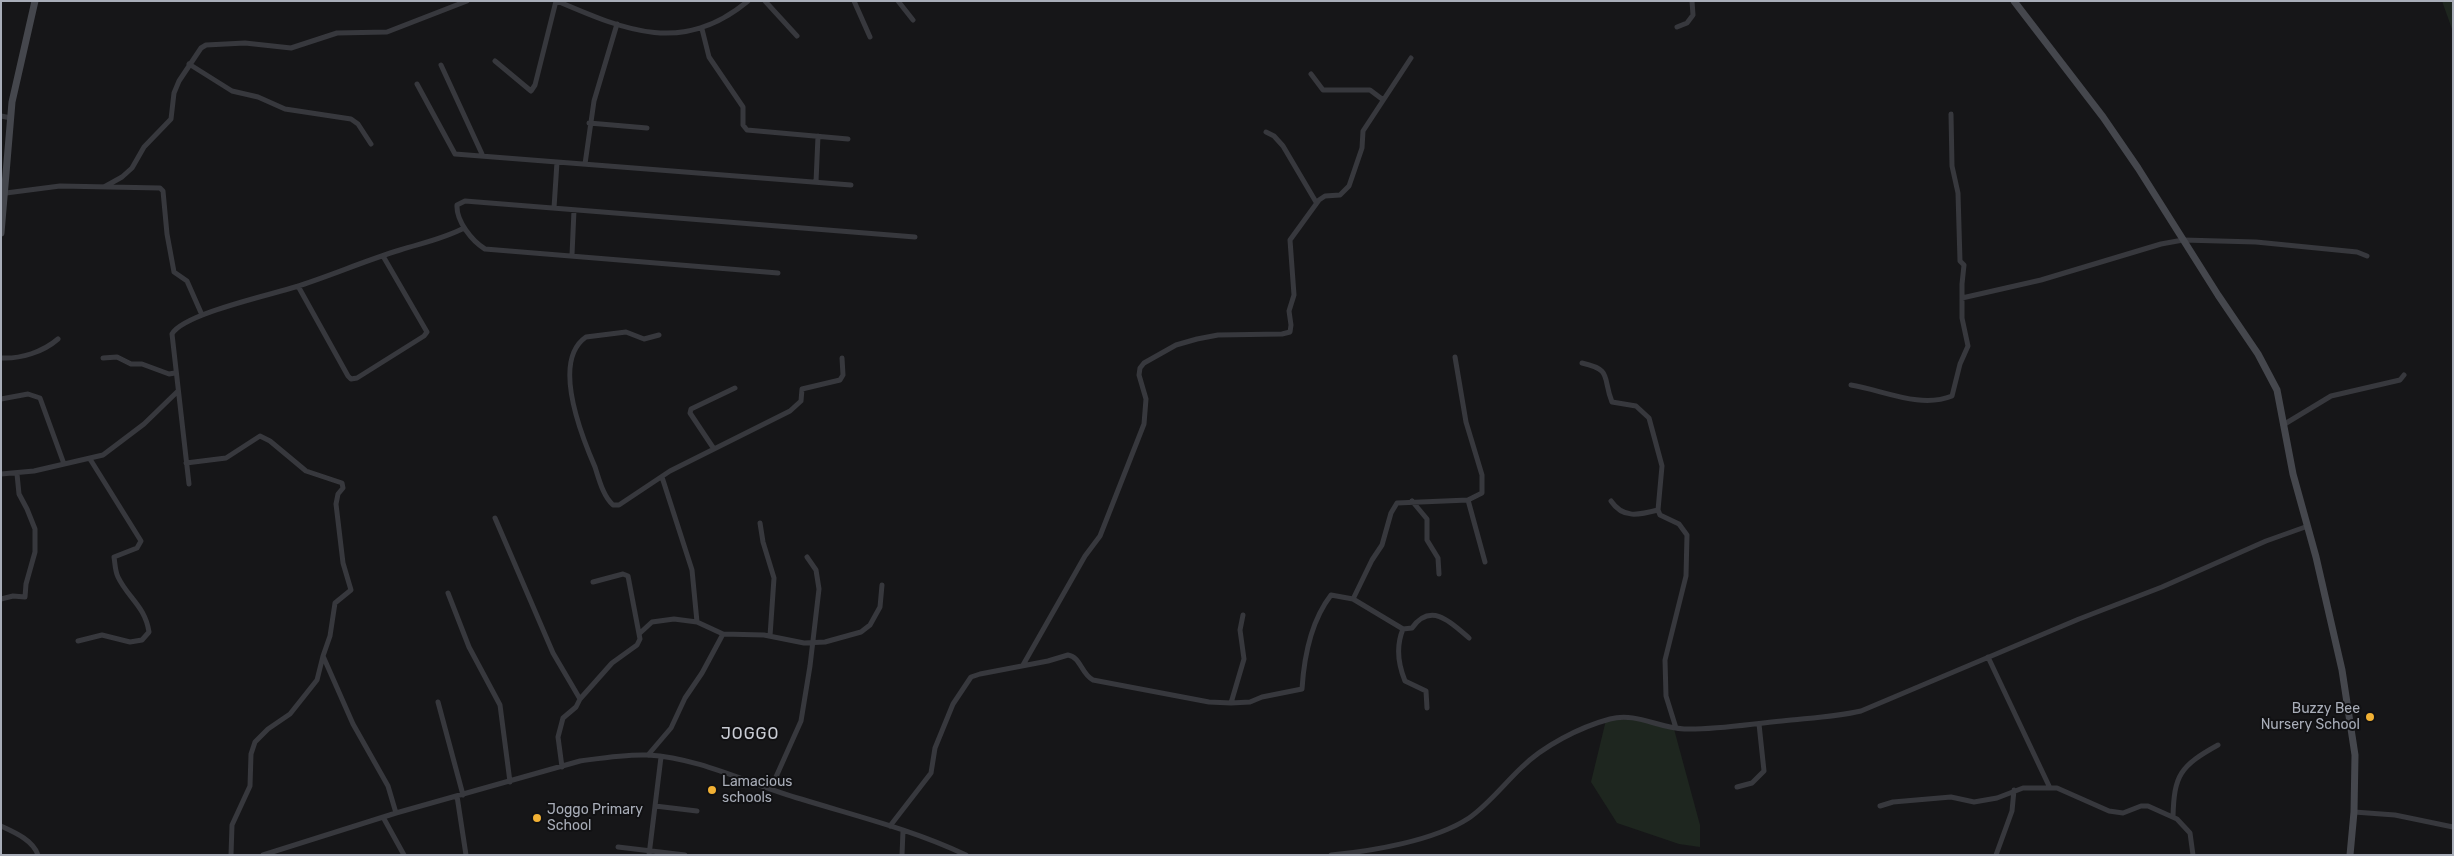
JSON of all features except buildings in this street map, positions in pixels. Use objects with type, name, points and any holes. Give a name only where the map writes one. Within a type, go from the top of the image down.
[{"type":"street","points":[[1,233],[11,118],[35,1]]},
{"type":"street","points":[[104,187],[122,177],[132,168],[144,147],[171,119],[174,93],[189,64],[201,48],[206,45],[245,43],[291,48],[337,33],[387,32],[412,24],[467,1]]},
{"type":"street","points":[[495,61],[532,91],[536,86],[557,1],[617,24],[660,34],[676,34],[702,29],[726,17],[748,1]]},
{"type":"street","points":[[765,1],[797,36]]},
{"type":"street","points":[[854,1],[870,37]]},
{"type":"street","points":[[898,1],[913,20]]},
{"type":"street","points":[[1678,27],[1688,23],[1693,15],[1692,1]]},
{"type":"street","points":[[2014,1],[2103,117],[2272,378],[2280,404],[2292,474],[2308,526],[2342,670],[2355,755],[2354,812],[2350,855]]},
{"type":"street","points":[[584,164],[589,123],[613,31],[617,24]]},
{"type":"street","points":[[702,29],[709,57],[742,107],[743,125],[747,130],[848,139]]},
{"type":"street","points":[[1023,665],[1092,544],[1100,536],[1144,424],[1146,399],[1140,368],[1144,363],[1184,342],[1218,336],[1282,334],[1290,332],[1289,311],[1294,295],[1290,240],[1316,202],[1325,196],[1340,194],[1349,186],[1362,148],[1363,131],[1382,99],[1411,58]]},
{"type":"street","points":[[189,64],[232,91],[258,97],[285,110],[351,119],[358,124],[372,144]]},
{"type":"street","points":[[441,65],[482,154]]},
{"type":"street","points":[[1311,74],[1323,90],[1370,90],[1382,99]]},
{"type":"street","points":[[417,84],[455,154],[482,154],[557,162],[851,185]]},
{"type":"street","points":[[1851,385],[1922,400],[1936,401],[1952,396],[1960,364],[1968,346],[1962,318],[1962,277],[1965,269],[1960,261],[1958,193],[1952,151],[1952,114]]},
{"type":"street","points":[[1,116],[11,118]]},
{"type":"street","points":[[589,123],[647,128]]},
{"type":"street","points":[[1266,132],[1274,136],[1283,146],[1316,202]]},
{"type":"street","points":[[816,182],[818,136]]},
{"type":"street","points":[[554,208],[557,162]]},
{"type":"street","points":[[4,191],[60,186],[156,187],[163,191],[167,234],[174,272],[187,281],[202,315]]},
{"type":"street","points":[[778,273],[486,249],[478,245],[464,228],[457,210],[459,202],[465,201],[915,237]]},
{"type":"street","points":[[572,255],[574,210]]},
{"type":"street","points":[[189,484],[175,373],[172,334],[175,329],[202,315],[298,286],[383,256],[436,240],[464,228]]},
{"type":"street","points":[[1962,298],[2033,282],[2161,244],[2183,240],[2256,242],[2357,252],[2367,256]]},
{"type":"street","points":[[298,286],[348,376],[358,378],[424,336],[427,332],[383,256]]},
{"type":"street","points":[[659,335],[644,339],[626,332],[586,337],[575,350],[570,387],[583,439],[613,505],[619,505],[662,477],[790,411],[801,401],[802,389],[840,380],[843,375],[842,358]]},
{"type":"street","points":[[1,358],[18,358],[50,346],[58,339]]},
{"type":"street","points":[[103,358],[117,356],[131,364],[142,364],[169,374],[175,373]]},
{"type":"street","points":[[1353,599],[1372,560],[1382,545],[1394,506],[1400,502],[1412,501],[1468,500],[1476,498],[1482,493],[1483,484],[1466,422],[1455,357]]},
{"type":"street","points":[[1582,363],[1600,367],[1604,371],[1612,402],[1636,406],[1649,418],[1662,466],[1658,510],[1664,518],[1679,524],[1687,535],[1686,576],[1665,660],[1666,696],[1676,728]]},
{"type":"street","points":[[2283,425],[2331,396],[2400,380],[2404,376]]},
{"type":"street","points":[[714,449],[690,413],[691,409],[735,388]]},
{"type":"street","points":[[1,474],[17,474],[90,459],[103,454],[120,444],[178,391]]},
{"type":"street","points":[[1,399],[28,394],[40,398],[64,464]]},
{"type":"street","points":[[186,463],[226,458],[260,436],[270,441],[306,471],[342,483],[343,488],[338,494],[336,504],[343,563],[352,590],[336,604],[330,636],[317,680],[290,714],[268,729],[253,746],[250,786],[232,825],[231,855]]},
{"type":"street","points":[[78,641],[102,636],[137,642],[147,637],[149,632],[141,607],[128,593],[117,575],[114,557],[137,548],[141,541],[90,459]]},
{"type":"street","points":[[1,599],[13,596],[25,597],[26,584],[35,552],[33,524],[19,494],[17,474]]},
{"type":"street","points":[[662,477],[692,570],[697,622]]},
{"type":"street","points":[[1468,500],[1485,562]]},
{"type":"street","points":[[1412,501],[1427,519],[1427,540],[1438,558],[1439,574]]},
{"type":"street","points":[[1610,501],[1621,512],[1629,514],[1658,510]]},
{"type":"street","points":[[495,518],[552,653],[580,698]]},
{"type":"street","points":[[760,523],[763,542],[774,578],[770,636]]},
{"type":"street","points":[[1330,855],[1393,845],[1430,835],[1460,824],[1471,817],[1522,767],[1537,755],[1595,724],[1631,716],[1676,728],[1703,729],[1837,716],[1861,711],[2266,541],[2308,526]]},
{"type":"street","points":[[771,788],[800,721],[813,643],[819,580],[816,570],[807,557]]},
{"type":"street","points":[[593,582],[623,574],[628,576],[640,633]]},
{"type":"street","points":[[562,767],[560,726],[563,718],[576,707],[580,698],[612,663],[637,645],[640,633],[646,625],[663,620],[697,622],[723,634],[770,636],[813,643],[847,637],[861,632],[870,625],[880,607],[882,585]]},
{"type":"street","points":[[448,593],[469,647],[500,705],[510,782]]},
{"type":"street","points":[[890,826],[931,773],[939,736],[953,704],[971,677],[980,674],[1068,655],[1077,660],[1084,674],[1093,680],[1209,702],[1250,702],[1302,689],[1305,657],[1319,610],[1331,595],[1353,599],[1403,629],[1412,628],[1421,618],[1438,616],[1446,619],[1469,638]]},
{"type":"street","points":[[1231,703],[1241,678],[1244,659],[1240,630],[1243,614]]},
{"type":"street","points":[[1403,629],[1400,635],[1399,665],[1405,681],[1426,691],[1427,708]]},
{"type":"street","points":[[648,755],[671,728],[684,698],[702,673],[723,634]]},
{"type":"street","points":[[324,656],[352,724],[388,786],[396,813]]},
{"type":"street","points":[[1988,657],[2050,788]]},
{"type":"street","points":[[438,702],[463,795]]},
{"type":"street","points":[[1737,787],[1752,783],[1764,770],[1759,724]]},
{"type":"street","points":[[2174,817],[2174,789],[2177,779],[2194,760],[2218,745]]},
{"type":"street","points":[[263,855],[396,813],[562,767],[609,757],[648,755],[660,756],[716,770],[890,826],[965,854]]},
{"type":"street","points":[[649,852],[660,756]]},
{"type":"street","points":[[1880,806],[1893,802],[1951,797],[1974,802],[1997,798],[2014,790],[2030,787],[2061,789],[2108,811],[2123,812],[2144,806],[2174,817],[2190,833],[2193,855]]},
{"type":"street","points":[[1996,855],[2012,811],[2014,790]]},
{"type":"street","points":[[456,796],[466,855]]},
{"type":"street","points":[[655,806],[697,811]]},
{"type":"street","points":[[2354,812],[2395,815],[2453,827]]},
{"type":"street","points":[[383,817],[404,855]]},
{"type":"street","points":[[1,826],[23,838],[38,855]]},
{"type":"street","points":[[902,855],[903,831]]},
{"type":"street","points":[[618,847],[685,855]]},
{"type":"shaded area","points":[[2442,1],[2453,1],[2453,30],[2452,29]]},
{"type":"shaded area","points":[[1631,719],[1674,729],[1700,825],[1700,847],[1679,844],[1617,823],[1591,782],[1606,720]]},
{"type":"place","name":"Buzzy Bee Nursery School","points":[[2370,717]]},
{"type":"place","name":"Lamacious schools","points":[[712,790]]},
{"type":"place","name":"Joggo Primary School","points":[[537,818]]},
{"type":"district","name":"JOGGO","points":[[750,734]]}]
